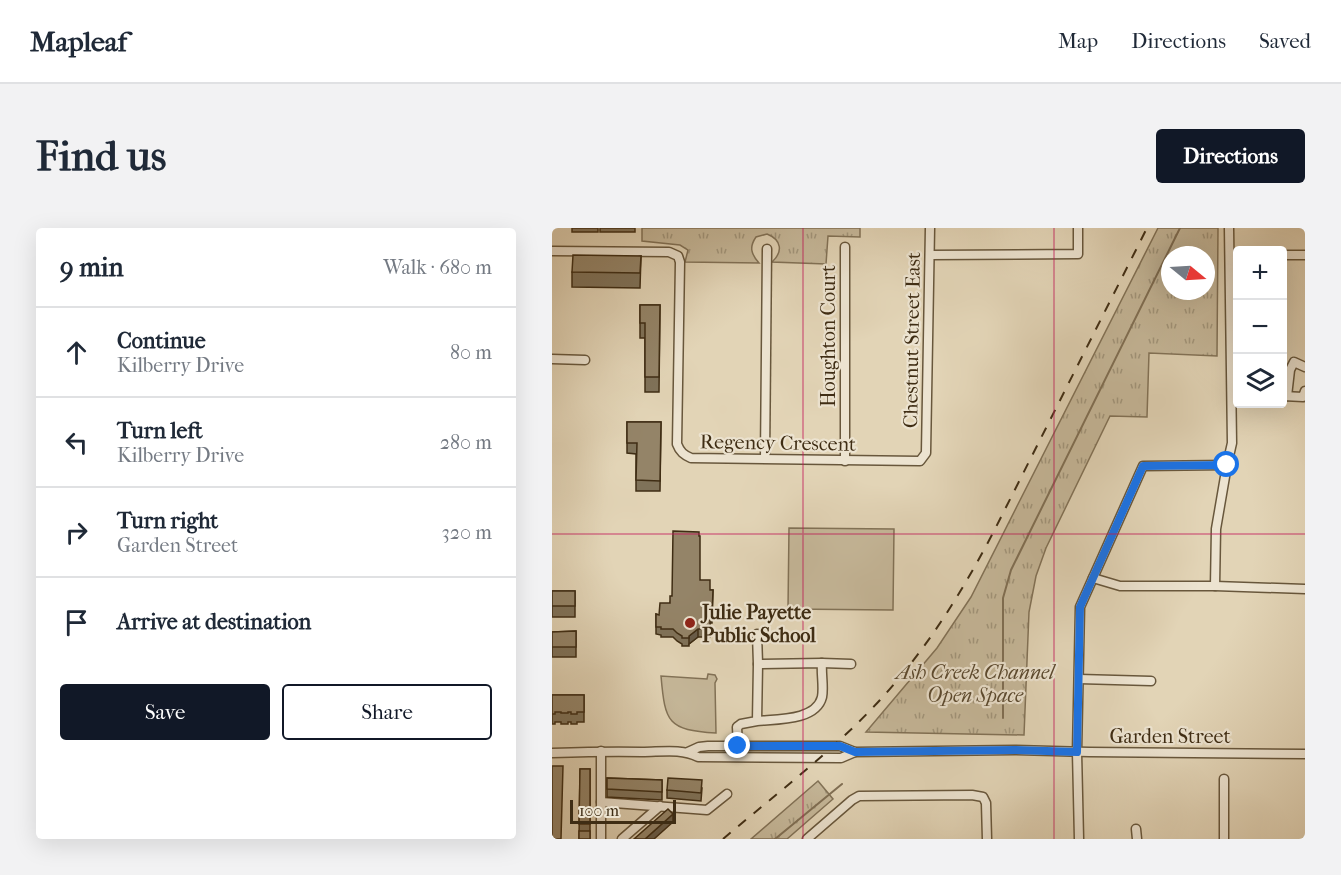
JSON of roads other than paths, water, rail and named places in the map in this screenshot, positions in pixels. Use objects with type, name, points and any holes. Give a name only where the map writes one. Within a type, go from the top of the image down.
[{"type":"street","name":"Chestnut Street East","points":[[926,453],[930,228]]},
{"type":"street","points":[[930,255],[1078,254],[1078,228]]},
{"type":"street","points":[[1229,228],[1233,256]]},
{"type":"street","name":"Houghton Court","points":[[845,247],[845,461]]},
{"type":"street","points":[[765,458],[766,249]]},
{"type":"street","name":"Regency Crescent","points":[[552,251],[669,252],[678,256],[680,274],[677,444],[685,455],[691,458],[920,461],[926,453]]},
{"type":"street","points":[[1287,255],[1305,255]]},
{"type":"street","points":[[1233,300],[1234,354]]},
{"type":"street","points":[[552,359],[585,360]]},
{"type":"street","points":[[1287,386],[1294,362],[1305,367]]},
{"type":"street","points":[[1287,396],[1303,397],[1305,391]]},
{"type":"street","points":[[1215,586],[1215,529],[1232,443],[1233,408]]},
{"type":"street","points":[[1079,839],[1077,752],[1080,607],[1143,466],[1227,465]]},
{"type":"street","points":[[1093,578],[1120,586],[1305,589]]},
{"type":"street","points":[[757,634],[757,721]]},
{"type":"street","points":[[724,757],[735,752],[738,746],[737,727],[741,724],[800,717],[818,705],[822,697],[822,663]]},
{"type":"street","points":[[758,664],[850,664]]},
{"type":"street","points":[[1079,679],[1151,681]]},
{"type":"street","name":"Garden Street","points":[[552,753],[688,752],[699,747],[738,746],[840,746],[855,752]]},
{"type":"street","name":"Garden Street","points":[[688,752],[698,757],[841,758],[855,752],[1003,750],[1305,754]]},
{"type":"street","points":[[601,751],[601,839]]},
{"type":"street","points":[[1224,779],[1224,839]]},
{"type":"street","points":[[601,802],[707,810],[727,794]]},
{"type":"street","points":[[807,839],[859,796],[972,795],[983,797],[986,804],[987,839]]},
{"type":"street","points":[[622,839],[660,806]]},
{"type":"street","points":[[1136,829],[1137,839]]},
{"type":"waterway","points":[[1003,718],[1003,598],[1011,570],[1180,228]]},
{"type":"waterway","points":[[775,839],[842,784]]},
{"type":"railway","points":[[723,839],[804,772],[862,719],[897,681],[928,640],[956,598],[994,531],[1147,228]]},
{"type":"place","name":"Julie Payette Public School","points":[[690,623]]},
{"type":"park label","name":"Ash Creek Channel Open Space","points":[[975,684]]}]
